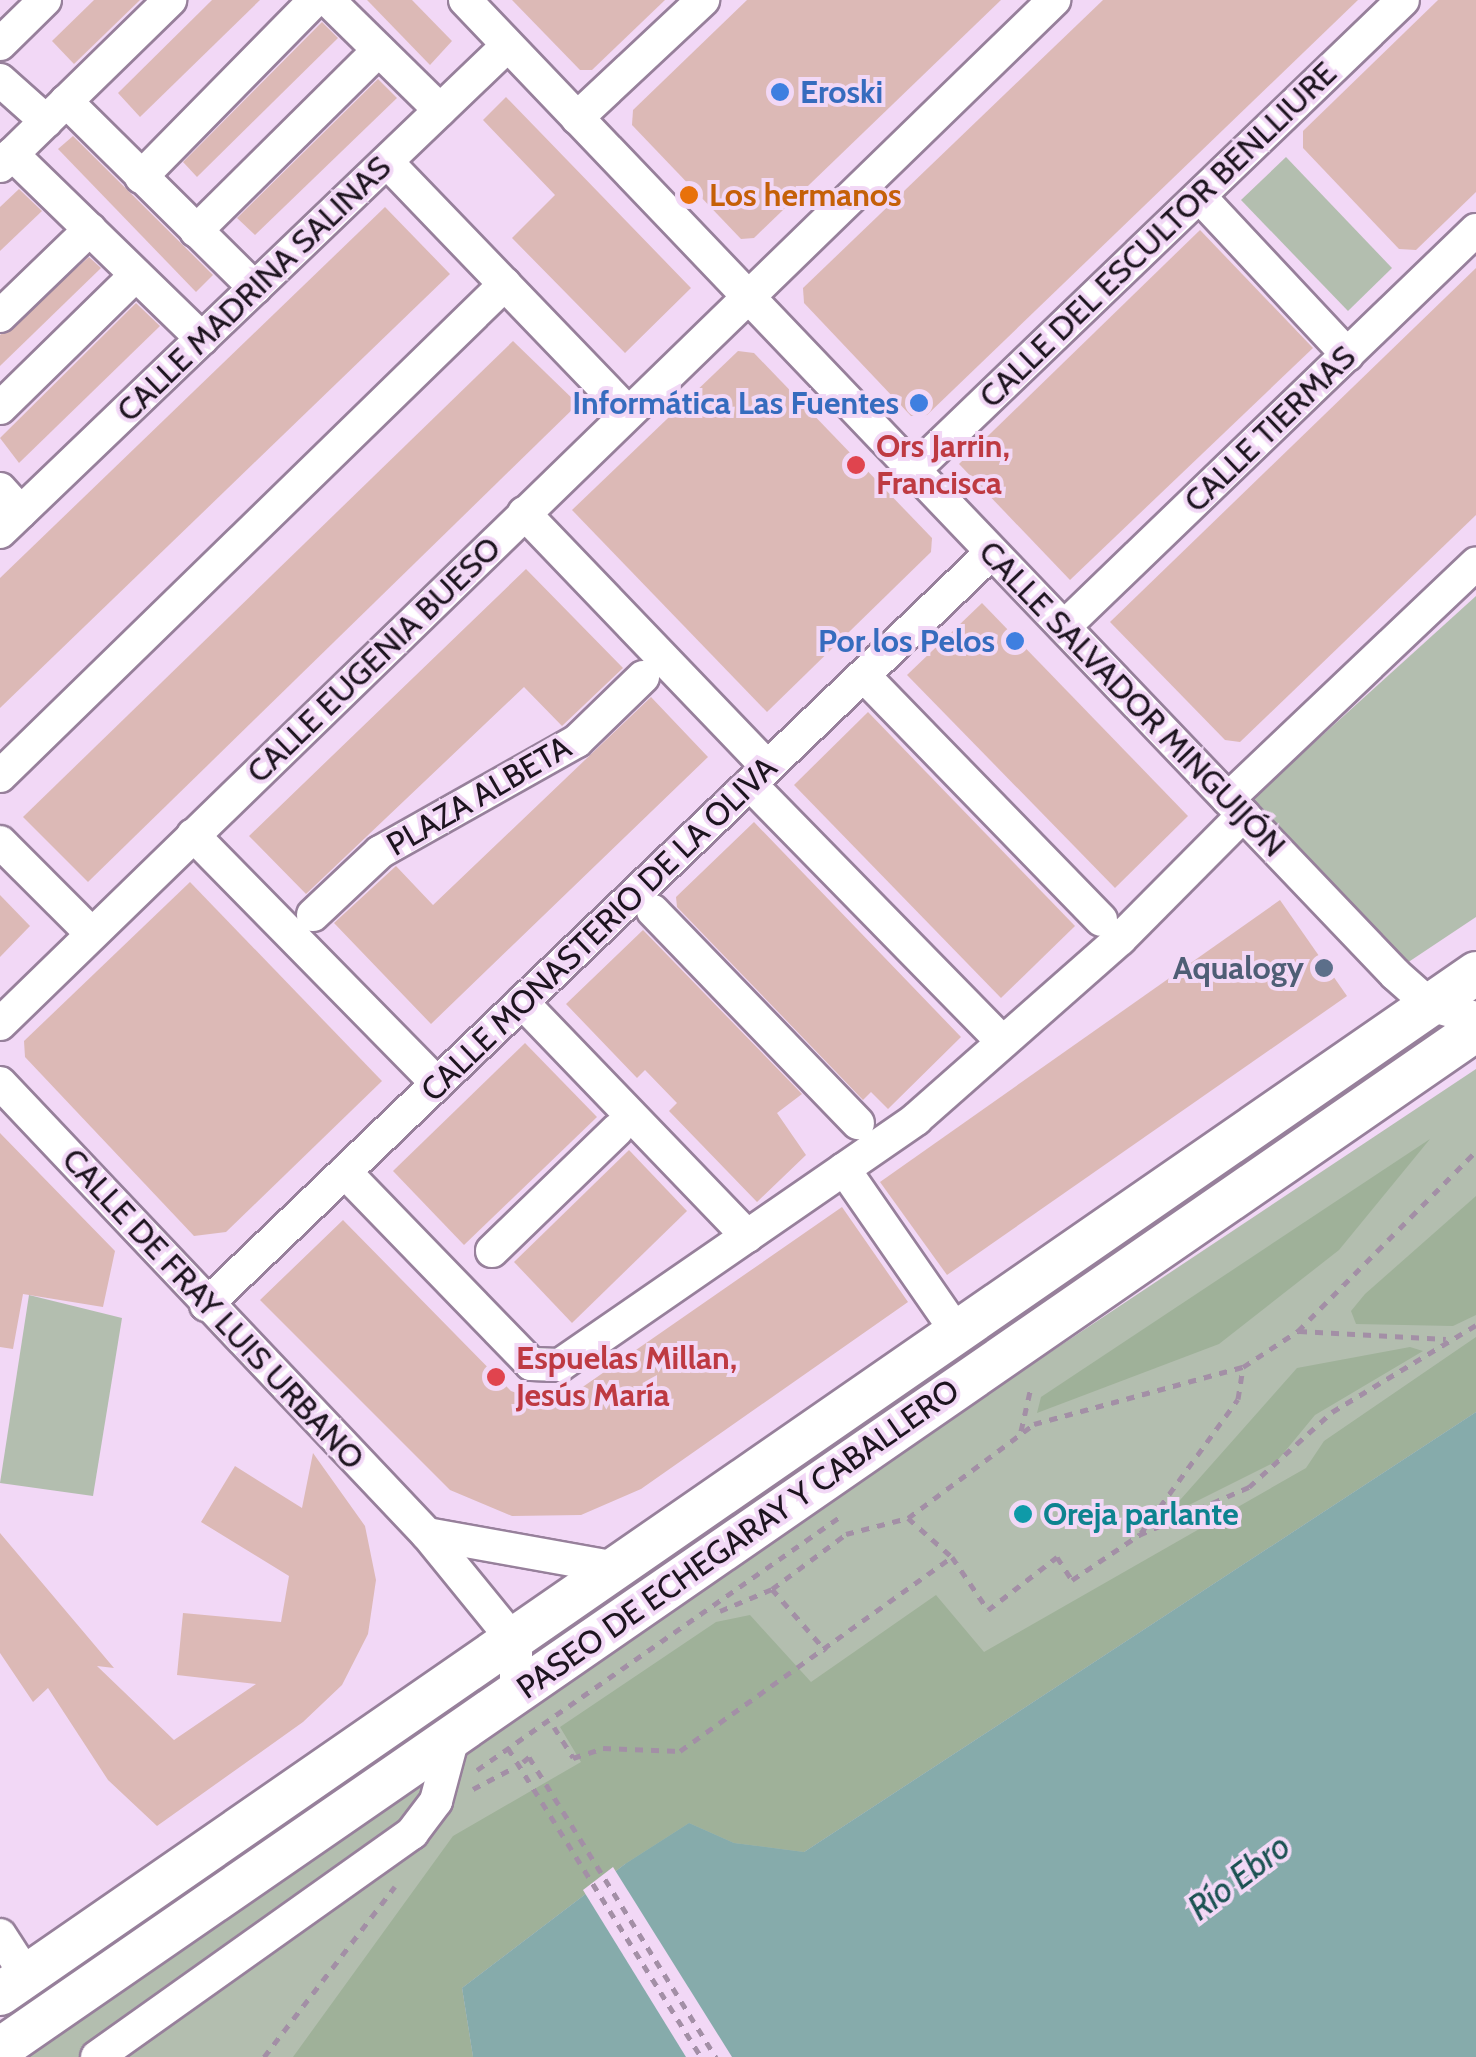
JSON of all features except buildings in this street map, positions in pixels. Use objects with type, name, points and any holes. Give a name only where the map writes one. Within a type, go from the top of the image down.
[{"type":"main road","name":"PASEO DE ECHEGARAY Y CABALLERO","points":[[13,1984],[954,1328],[1476,973]]},
{"type":"main road","name":"PASEO DE ECHEGARAY Y CABALLERO","points":[[0,2049],[1476,1030]]},
{"type":"street","points":[[0,44],[45,0]]},
{"type":"street","points":[[170,0],[6,160],[90,229],[202,339]]},
{"type":"street","points":[[141,177],[314,0]]},
{"type":"street","points":[[328,0],[440,110]]},
{"type":"street","name":"CALLE SALVADOR MINGUIJÓN","points":[[465,0],[1430,1006]]},
{"type":"street","points":[[577,118],[703,0]]},
{"type":"street","name":"CALLE EUGENIA BUESO","points":[[0,1024],[1054,0]]},
{"type":"street","name":"CALLE DEL ESCULTOR BENLLIURE","points":[[914,470],[1403,0]]},
{"type":"street","name":"CALLE MADRINA SALINAS","points":[[7,511],[202,339],[507,46]]},
{"type":"street","points":[[196,231],[379,50]]},
{"type":"street","points":[[0,80],[56,111],[141,177],[254,288]]},
{"type":"street","points":[[386,162],[628,412]]},
{"type":"street","points":[[1200,198],[1348,355]]},
{"type":"street","points":[[0,316],[90,229]]},
{"type":"street","name":"CALLE TIERMAS","points":[[1064,627],[1476,230]]},
{"type":"street","points":[[0,408],[136,275]]},
{"type":"street","points":[[0,776],[504,284]]},
{"type":"street","points":[[524,514],[998,1037]]},
{"type":"street","name":"CALLE MONASTERIO DE LA OLIVA","points":[[206,1305],[992,552]]},
{"type":"street","points":[[345,1172],[544,1368],[747,1236],[916,1119],[998,1037],[1120,940],[1235,807],[1476,564]]},
{"type":"street","points":[[864,676],[1101,920]]},
{"type":"street","name":"PLAZA ALBETA","points":[[313,915],[380,852],[576,741],[643,677]]},
{"type":"street","points":[[194,835],[437,1083]]},
{"type":"street","points":[[0,842],[92,934]]},
{"type":"street","points":[[653,910],[858,1124]]},
{"type":"street","points":[[522,1002],[747,1236]]},
{"type":"street","points":[[1430,1006],[1476,1018]]},
{"type":"street","name":"CALLE DE FRAY LUIS URBANO","points":[[0,1083],[206,1305],[427,1534],[510,1636],[522,1665],[516,1692]]},
{"type":"street","points":[[492,1251],[616,1130]]},
{"type":"street","points":[[844,1170],[954,1328]]},
{"type":"street","points":[[427,1534],[611,1566]]},
{"type":"street","points":[[97,2057],[412,1833],[436,1801],[454,1734]]},
{"type":"street","points":[[0,1935],[13,1984]]},
{"type":"path","points":[[720,1611],[772,1589],[846,1534],[908,1518],[1020,1434],[1243,1367],[1298,1331],[1476,1151]]},
{"type":"path","points":[[908,1518],[952,1556],[988,1610],[1056,1557],[1072,1580],[1139,1535],[1249,1486],[1290,1459],[1332,1412],[1410,1373],[1446,1338],[1476,1325]]},
{"type":"path","points":[[1298,1331],[1446,1338]]},
{"type":"path","points":[[1139,1535],[1238,1399],[1243,1367]]},
{"type":"path","points":[[1020,1434],[1032,1386]]},
{"type":"path","points":[[554,1727],[573,1758],[602,1748],[680,1751],[826,1651],[952,1556]]},
{"type":"path","points":[[772,1589],[826,1651]]},
{"type":"path","points":[[508,1748],[701,2057]]},
{"type":"path","points":[[526,1760],[716,2057]]},
{"type":"path","points":[[264,2057],[405,1873]]},
{"type":"shaded area","points":[[1286,157],[1392,268],[1348,311],[1241,200]]},
{"type":"shaded area","points":[[1476,596],[1476,917],[1404,965],[1252,799]]},
{"type":"shaded area","points":[[1476,1069],[1476,1412],[804,1852],[625,1864],[462,1988],[473,2057],[24,2057],[735,1562]]},
{"type":"shaded area","points":[[1430,1139],[1339,1250],[1219,1344],[1037,1413],[1041,1397]]},
{"type":"shaded area","points":[[1476,1196],[1476,1315],[1453,1326],[1356,1324],[1351,1311],[1365,1294]]},
{"type":"shaded area","points":[[29,1295],[122,1318],[93,1496],[0,1483]]},
{"type":"shaded area","points":[[1476,1337],[1476,1412],[804,1852],[734,1843],[689,1823],[625,1864],[462,1988],[473,2057],[293,2057],[453,1836],[581,1762],[560,1727],[716,1622],[750,1615],[811,1682],[936,1595],[984,1652],[1306,1468],[1324,1441]]},
{"type":"shaded area","points":[[1410,1347],[1423,1351],[1315,1415],[1277,1461],[1165,1517],[1297,1368]]},
{"type":"water","name":"Río Ebro","points":[[1476,1412],[1476,2057],[473,2057],[462,1988],[625,1864],[689,1823],[734,1843],[804,1852]]},
{"type":"pier","points":[[613,1867],[732,2057],[686,2057],[583,1890]]},
{"type":"place","name":"Eroski","points":[[780,92]]},
{"type":"place","name":"Los hermanos","points":[[689,195]]},
{"type":"place","name":"Informática Las Fuentes","points":[[919,403]]},
{"type":"place","name":"Ors Jarrin, Francisca","points":[[856,465]]},
{"type":"place","name":"Por los Pelos","points":[[1015,641]]},
{"type":"place","name":"Aqualogy","points":[[1324,968]]},
{"type":"place","name":"Espuelas Millan, Jesús María","points":[[496,1377]]},
{"type":"place","name":"Oreja parlante","points":[[1023,1514]]}]
